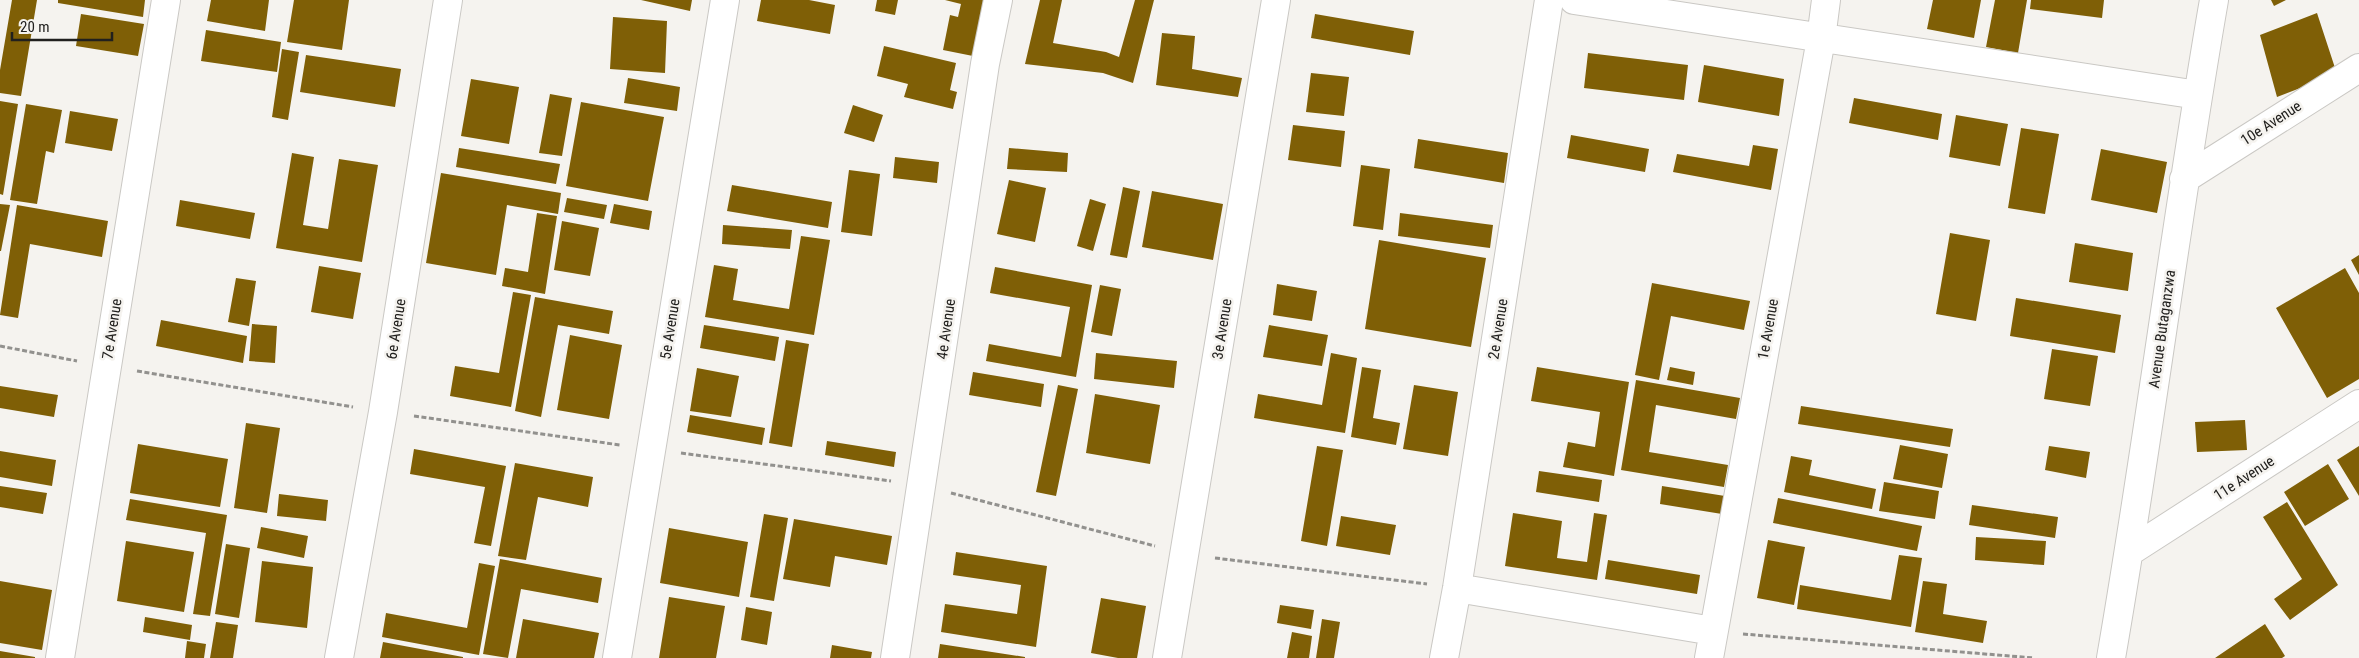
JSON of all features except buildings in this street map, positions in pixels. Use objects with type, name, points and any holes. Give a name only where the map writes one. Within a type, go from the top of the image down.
[{"type":"street","name":"7e Avenue","points":[[60,658],[166,0]]},
{"type":"street","name":"6e Avenue","points":[[339,658],[383,412],[448,0]]},
{"type":"street","name":"5e Avenue","points":[[617,658],[725,0]]},
{"type":"street","name":"4e Avenue","points":[[896,658],[985,64],[998,0]]},
{"type":"street","name":"3e Avenue","points":[[1167,658],[1276,0]]},
{"type":"street","name":"2e Avenue","points":[[1444,658],[1458,588],[1549,0]]},
{"type":"street","points":[[1574,0],[1820,39],[2198,95]]},
{"type":"street","name":"1e Avenue","points":[[1709,658],[1826,0]]},
{"type":"street","name":"Avenue Butaganzwa","points":[[2111,658],[2129,552],[2184,179],[2214,0]]},
{"type":"street","name":"10e Avenue","points":[[2184,179],[2359,68]]},
{"type":"street","name":"11e Avenue","points":[[2129,552],[2359,404]]},
{"type":"street","points":[[1458,588],[1713,631]]},
{"type":"path","points":[[0,346],[106,366],[383,412],[923,486],[1184,554],[1458,588]]},
{"type":"path","points":[[1713,631],[2034,658]]}]
